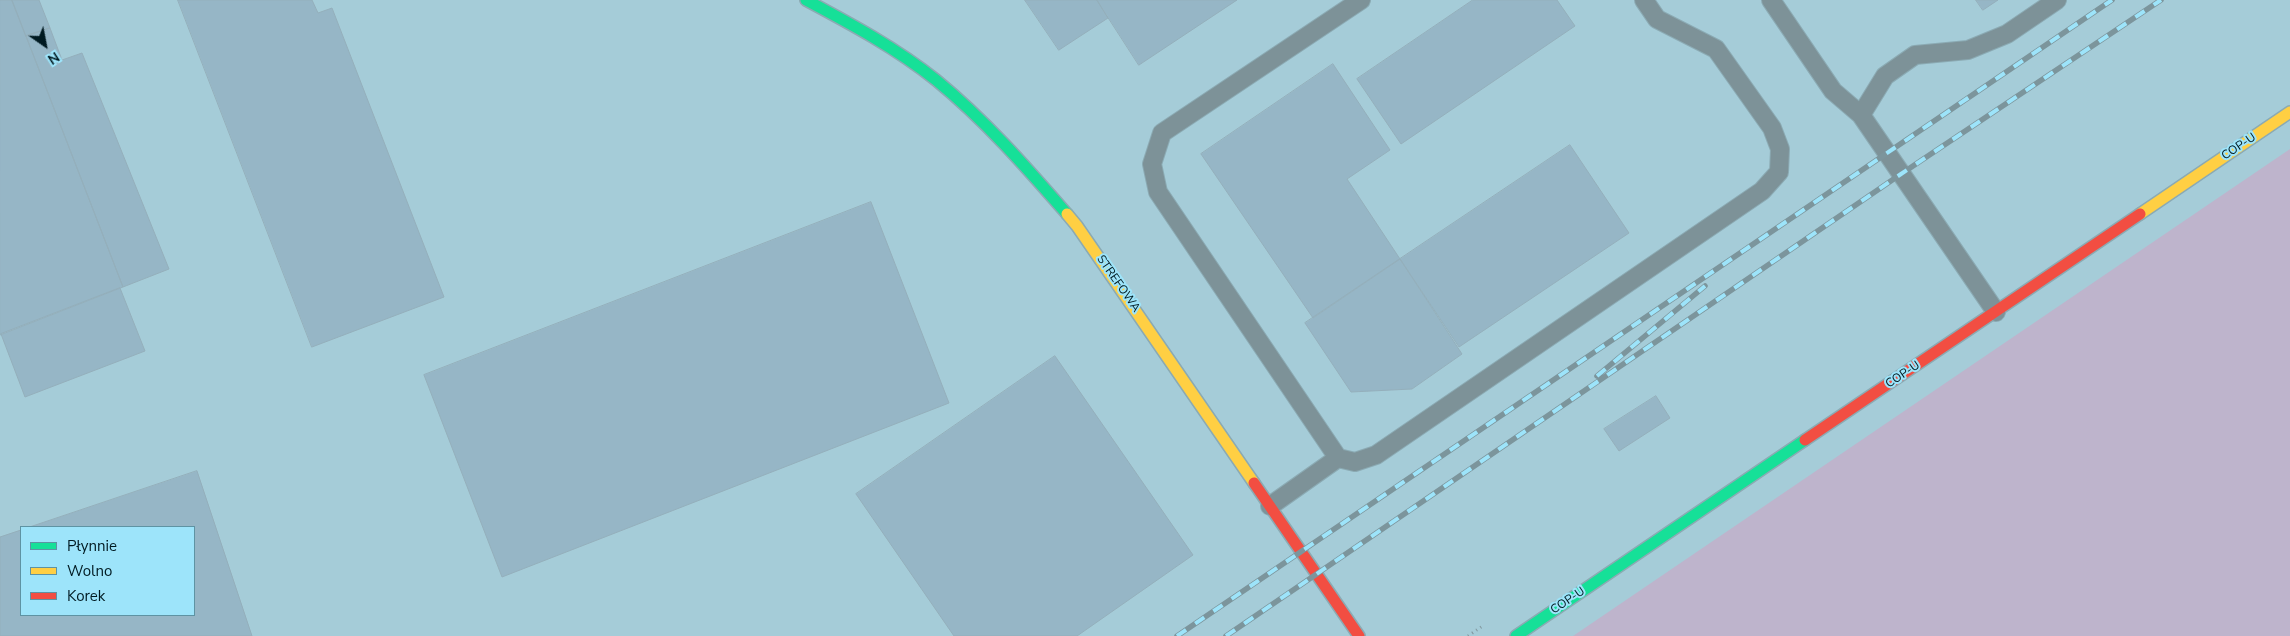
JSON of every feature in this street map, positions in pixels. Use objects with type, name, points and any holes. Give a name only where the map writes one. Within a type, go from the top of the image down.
[{"type":"main road","name":"STREFOWA","points":[[806,0],[876,38],[936,80],[1000,138],[1077,226],[1359,636]]},
{"type":"main road","name":"COP-U","points":[[1516,636],[2290,112]]},
{"type":"lane","points":[[1361,0],[1162,133],[1152,164],[1158,192],[1338,458],[1355,462],[1376,455],[1762,191],[1779,172],[1780,149],[1772,128],[1716,49],[1657,19],[1644,0]]},
{"type":"lane","points":[[1771,0],[1833,91],[1861,115],[1996,312]]},
{"type":"lane","points":[[1861,115],[1885,76],[1915,55],[1968,50],[2007,34],[2057,0]]},
{"type":"lane","points":[[1270,506],[1338,458]]},
{"type":"shaded area","points":[[2290,149],[2290,636],[1573,636]]},
{"type":"building","points":[[0,0],[12,0],[123,287],[0,335]]},
{"type":"building","points":[[12,0],[39,0],[50,28],[26,36]]},
{"type":"building","points":[[178,0],[312,0],[318,13],[332,8],[444,297],[312,347]]},
{"type":"building","points":[[1025,0],[1097,0],[1108,18],[1059,50]]},
{"type":"building","points":[[1097,0],[1237,0],[1139,65]]},
{"type":"building","points":[[1473,0],[1557,0],[1575,26],[1401,144],[1357,79]]},
{"type":"building","points":[[1976,0],[1998,0],[1983,10]]},
{"type":"building","points":[[50,28],[62,60],[82,53],[169,269],[123,287],[26,36]]},
{"type":"building","points":[[1333,64],[1390,150],[1347,179],[1400,259],[1313,318],[1201,154]]},
{"type":"building","points":[[1570,145],[1629,233],[1459,347],[1400,259]]},
{"type":"building","points":[[871,202],[949,403],[502,577],[424,375]]},
{"type":"building","points":[[1400,259],[1462,354],[1412,389],[1351,392],[1305,323]]},
{"type":"building","points":[[120,288],[145,351],[25,397],[1,334]]},
{"type":"building","points":[[1055,356],[1193,555],[1077,636],[954,636],[856,494]]},
{"type":"building","points":[[1656,396],[1670,418],[1619,451],[1604,429]]},
{"type":"building","points":[[197,471],[252,636],[0,636],[0,537],[20,530],[20,616],[195,616],[195,526],[33,526]]},
{"type":"railway","points":[[1177,636],[2112,0]]},
{"type":"railway","points":[[1226,636],[1901,174],[2161,0]]},
{"type":"railway","points":[[1597,376],[1705,286]]},
{"type":"traffic: fast","points":[[806,0],[889,47],[936,80],[988,128],[1067,214]]},
{"type":"traffic: fast","points":[[1516,636],[1805,440]]},
{"type":"traffic: slow","points":[[2140,214],[2290,112]]},
{"type":"traffic: slow","points":[[1067,214],[1254,483]]},
{"type":"traffic: jam","points":[[1805,440],[2140,214]]},
{"type":"traffic: jam","points":[[1254,483],[1359,636]]}]
